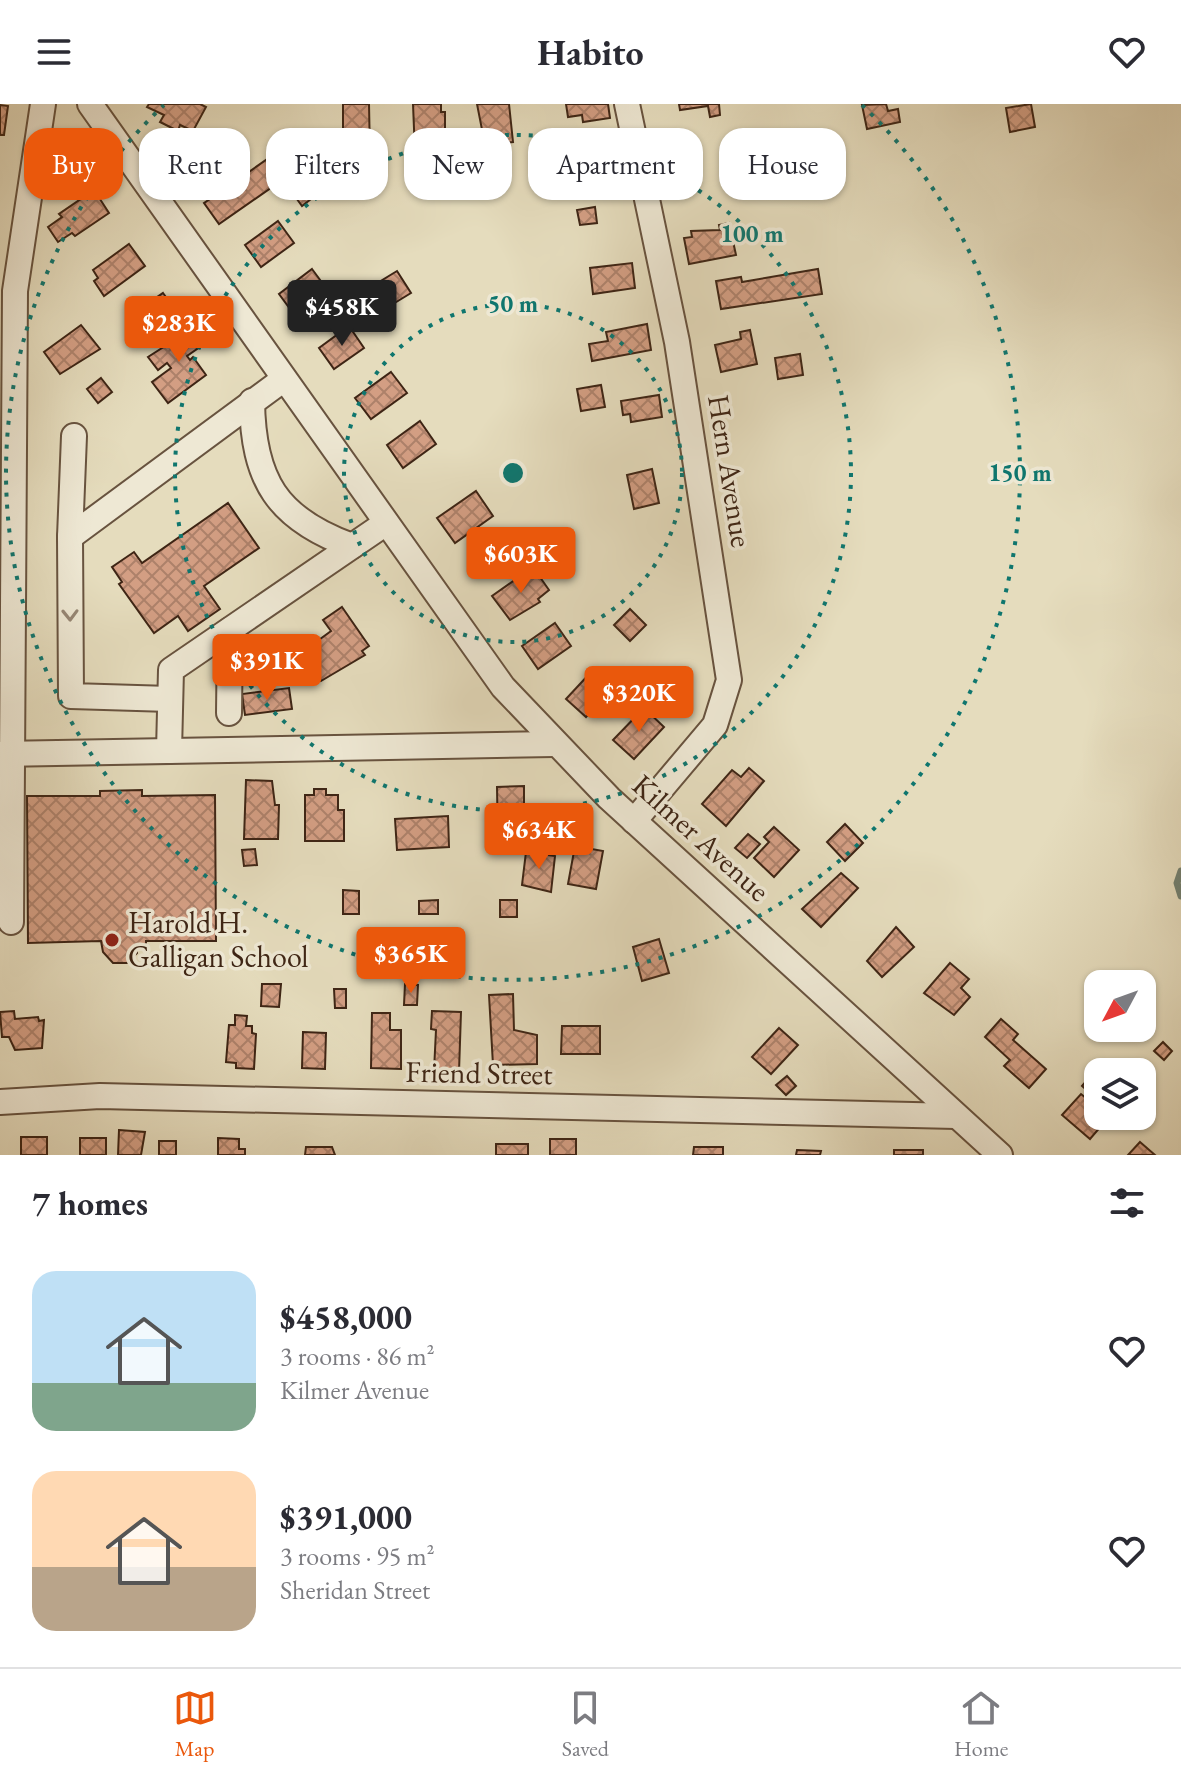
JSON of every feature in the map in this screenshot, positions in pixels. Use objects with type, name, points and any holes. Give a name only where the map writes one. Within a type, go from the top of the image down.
[{"type":"street","points":[[11,922],[6,754],[15,291],[43,104]]},
{"type":"street","name":"Kilmer Avenue","points":[[90,104],[503,687],[554,744],[634,821],[1000,1155]]},
{"type":"street","name":"Hern Avenue","points":[[627,104],[677,342],[729,680],[715,725],[634,821]]},
{"type":"street","points":[[70,537],[284,379]]},
{"type":"street","points":[[252,401],[252,438],[263,475],[284,508],[315,533],[352,546]]},
{"type":"street","points":[[74,436],[70,537],[71,696],[170,699]]},
{"type":"street","points":[[169,751],[171,670],[386,523]]},
{"type":"street","points":[[229,713],[230,630]]},
{"type":"street","points":[[6,754],[554,744]]},
{"type":"street","name":"Friend Street","points":[[0,1102],[100,1096],[956,1116]]},
{"type":"building","points":[[149,104],[200,104],[206,107],[195,128],[180,125],[179,128],[172,128],[160,122],[164,115],[147,107]]},
{"type":"building","points":[[343,104],[369,104],[369,128],[343,128]]},
{"type":"building","points":[[413,104],[441,104],[441,112],[445,112],[445,128],[414,128]]},
{"type":"building","points":[[477,104],[509,104],[512,128],[482,128]]},
{"type":"building","points":[[566,104],[608,104],[610,118],[583,122],[582,115],[568,117]]},
{"type":"building","points":[[679,104],[719,104],[720,115],[710,117],[708,106],[680,110]]},
{"type":"building","points":[[886,104],[888,111],[898,109],[900,122],[867,129],[862,105]]},
{"type":"building","points":[[1031,104],[1035,127],[1010,132],[1006,108]]},
{"type":"building","points":[[0,105],[8,106],[4,135],[0,135]]},
{"type":"building","points":[[266,160],[266,191],[219,224],[204,203],[208,200],[250,200],[250,171]]},
{"type":"building","points":[[79,200],[101,200],[109,213],[75,236],[72,233],[58,242],[48,227],[62,217],[59,214]]},
{"type":"building","points":[[595,207],[597,223],[580,225],[577,210]]},
{"type":"building","points":[[278,221],[294,243],[261,267],[245,245]]},
{"type":"building","points":[[729,223],[736,255],[689,264],[684,238],[692,237],[691,231],[720,230],[719,225]]},
{"type":"building","points":[[129,244],[145,266],[104,296],[94,281],[98,278],[93,270]]},
{"type":"building","points":[[632,263],[635,288],[593,294],[590,268]]},
{"type":"building","points":[[312,269],[329,292],[296,317],[279,294]]},
{"type":"building","points":[[818,269],[822,294],[721,309],[716,281],[741,277],[742,282]]},
{"type":"building","points":[[397,271],[411,293],[393,304],[379,282]]},
{"type":"building","points":[[163,293],[179,315],[146,338],[130,316]]},
{"type":"building","points":[[647,324],[651,350],[592,361],[589,344],[608,341],[606,332]]},
{"type":"building","points":[[81,325],[100,349],[60,374],[44,352]]},
{"type":"building","points":[[198,325],[210,340],[187,356],[190,360],[193,357],[206,375],[168,403],[152,382],[171,368],[167,363],[158,370],[148,357]]},
{"type":"building","points":[[349,326],[364,348],[334,369],[319,348]]},
{"type":"building","points":[[750,330],[757,364],[721,372],[715,345],[741,339],[740,332]]},
{"type":"building","points":[[800,354],[803,375],[778,379],[775,358]]},
{"type":"building","points":[[391,372],[407,393],[371,419],[355,398]]},
{"type":"building","points":[[101,378],[112,392],[98,403],[87,389]]},
{"type":"building","points":[[601,385],[605,407],[581,411],[577,389]]},
{"type":"building","points":[[659,395],[662,417],[631,422],[630,414],[623,415],[621,401]]},
{"type":"building","points":[[420,421],[436,444],[403,468],[387,445]]},
{"type":"building","points":[[652,469],[659,503],[634,509],[627,475]]},
{"type":"building","points":[[476,491],[493,516],[455,543],[437,518]]},
{"type":"building","points":[[228,503],[259,548],[204,586],[220,609],[188,631],[178,616],[154,633],[119,584],[122,582],[112,567],[134,552],[142,563]]},
{"type":"building","points":[[535,570],[549,590],[538,599],[540,602],[510,620],[492,596]]},
{"type":"building","points":[[342,607],[369,646],[362,651],[365,655],[321,681],[305,657],[315,650],[312,645],[331,631],[323,620]]},
{"type":"building","points":[[630,609],[646,625],[630,641],[614,625]]},
{"type":"building","points":[[555,623],[571,646],[538,669],[522,646]]},
{"type":"building","points":[[593,670],[612,688],[586,717],[566,699]]},
{"type":"building","points":[[289,688],[292,709],[245,715],[242,694]]},
{"type":"building","points":[[644,708],[664,727],[634,759],[613,740]]},
{"type":"building","points":[[749,768],[764,781],[726,826],[702,804],[732,770],[741,777]]},
{"type":"building","points":[[246,780],[272,781],[275,805],[279,805],[278,839],[244,839]]},
{"type":"building","points":[[524,786],[521,847],[498,847],[497,787]]},
{"type":"building","points":[[314,789],[326,789],[326,795],[338,795],[338,810],[344,810],[344,841],[305,841],[305,795],[314,795]]},
{"type":"building","points":[[142,790],[142,796],[215,795],[216,941],[146,941],[146,944],[137,945],[137,953],[127,963],[113,963],[103,952],[101,941],[28,943],[27,796],[100,796],[100,791]]},
{"type":"building","points":[[448,816],[449,847],[397,850],[395,819]]},
{"type":"building","points":[[845,824],[863,843],[845,861],[827,842]]},
{"type":"building","points":[[774,827],[799,850],[774,877],[754,858],[769,842],[764,837]]},
{"type":"building","points":[[748,834],[760,844],[747,858],[735,848]]},
{"type":"building","points":[[575,846],[603,851],[596,889],[568,884]]},
{"type":"building","points":[[255,849],[257,865],[244,866],[242,850]]},
{"type":"building","points":[[526,852],[555,856],[551,892],[522,885]]},
{"type":"building","points":[[841,873],[858,888],[821,927],[802,909]]},
{"type":"building","points":[[343,890],[359,891],[359,914],[343,914]]},
{"type":"building","points":[[438,900],[438,914],[419,914],[419,901]]},
{"type":"building","points":[[500,900],[517,900],[517,917],[500,917]]},
{"type":"building","points":[[896,927],[914,947],[882,977],[867,961]]},
{"type":"building","points":[[411,933],[427,933],[427,953],[411,952]]},
{"type":"building","points":[[659,939],[669,973],[642,981],[633,947]]},
{"type":"building","points":[[950,963],[969,979],[961,988],[970,997],[954,1015],[924,993]]},
{"type":"building","points":[[262,984],[281,984],[279,1007],[261,1006]]},
{"type":"building","points":[[405,984],[418,985],[417,1005],[404,1005]]},
{"type":"building","points":[[334,989],[346,989],[346,1008],[335,1008]]},
{"type":"building","points":[[513,994],[514,1030],[537,1035],[537,1064],[493,1065],[489,995]]},
{"type":"building","points":[[14,1011],[15,1019],[38,1017],[39,1021],[44,1020],[42,1048],[15,1050],[9,1037],[2,1037],[0,1012]]},
{"type":"building","points":[[432,1011],[461,1012],[459,1072],[434,1071],[436,1030],[431,1029]]},
{"type":"building","points":[[372,1013],[390,1013],[390,1030],[401,1030],[401,1069],[371,1068]]},
{"type":"building","points":[[235,1015],[247,1016],[246,1026],[252,1026],[252,1033],[256,1034],[254,1069],[236,1068],[236,1063],[226,1062],[229,1025],[235,1025]]},
{"type":"building","points":[[1001,1019],[1018,1034],[1013,1040],[1046,1069],[1029,1088],[1004,1066],[1010,1060],[985,1037]]},
{"type":"building","points":[[562,1026],[600,1026],[600,1054],[561,1054]]},
{"type":"building","points":[[779,1028],[798,1045],[771,1074],[752,1057]]},
{"type":"building","points":[[303,1032],[326,1033],[325,1069],[302,1068]]},
{"type":"building","points":[[1163,1042],[1172,1051],[1164,1060],[1154,1051]]},
{"type":"building","points":[[787,1076],[796,1086],[786,1095],[776,1085]]},
{"type":"building","points":[[1081,1094],[1084,1096],[1084,1130],[1098,1130],[1090,1139],[1062,1115]]},
{"type":"building","points":[[119,1130],[145,1132],[141,1155],[118,1155]]},
{"type":"building","points":[[21,1137],[47,1137],[47,1155],[21,1155]]},
{"type":"building","points":[[80,1138],[106,1138],[106,1155],[80,1155]]},
{"type":"building","points":[[218,1138],[239,1139],[239,1149],[245,1149],[245,1155],[218,1155]]},
{"type":"building","points":[[550,1139],[576,1139],[576,1155],[550,1155]]},
{"type":"building","points":[[159,1141],[176,1141],[176,1155],[159,1155]]},
{"type":"building","points":[[1140,1142],[1155,1155],[1128,1155]]},
{"type":"building","points":[[496,1144],[528,1144],[528,1155],[496,1155]]},
{"type":"building","points":[[306,1147],[332,1147],[335,1155],[305,1155]]},
{"type":"building","points":[[694,1147],[723,1147],[723,1155],[693,1155]]},
{"type":"building","points":[[797,1150],[821,1151],[820,1155],[796,1155]]},
{"type":"building","points":[[894,1150],[923,1150],[923,1155],[894,1155]]},
{"type":"waterway","points":[[1181,871],[1177,883],[1181,896]]},
{"type":"place","name":"Harold H. Galligan School","points":[[112,940]]}]
